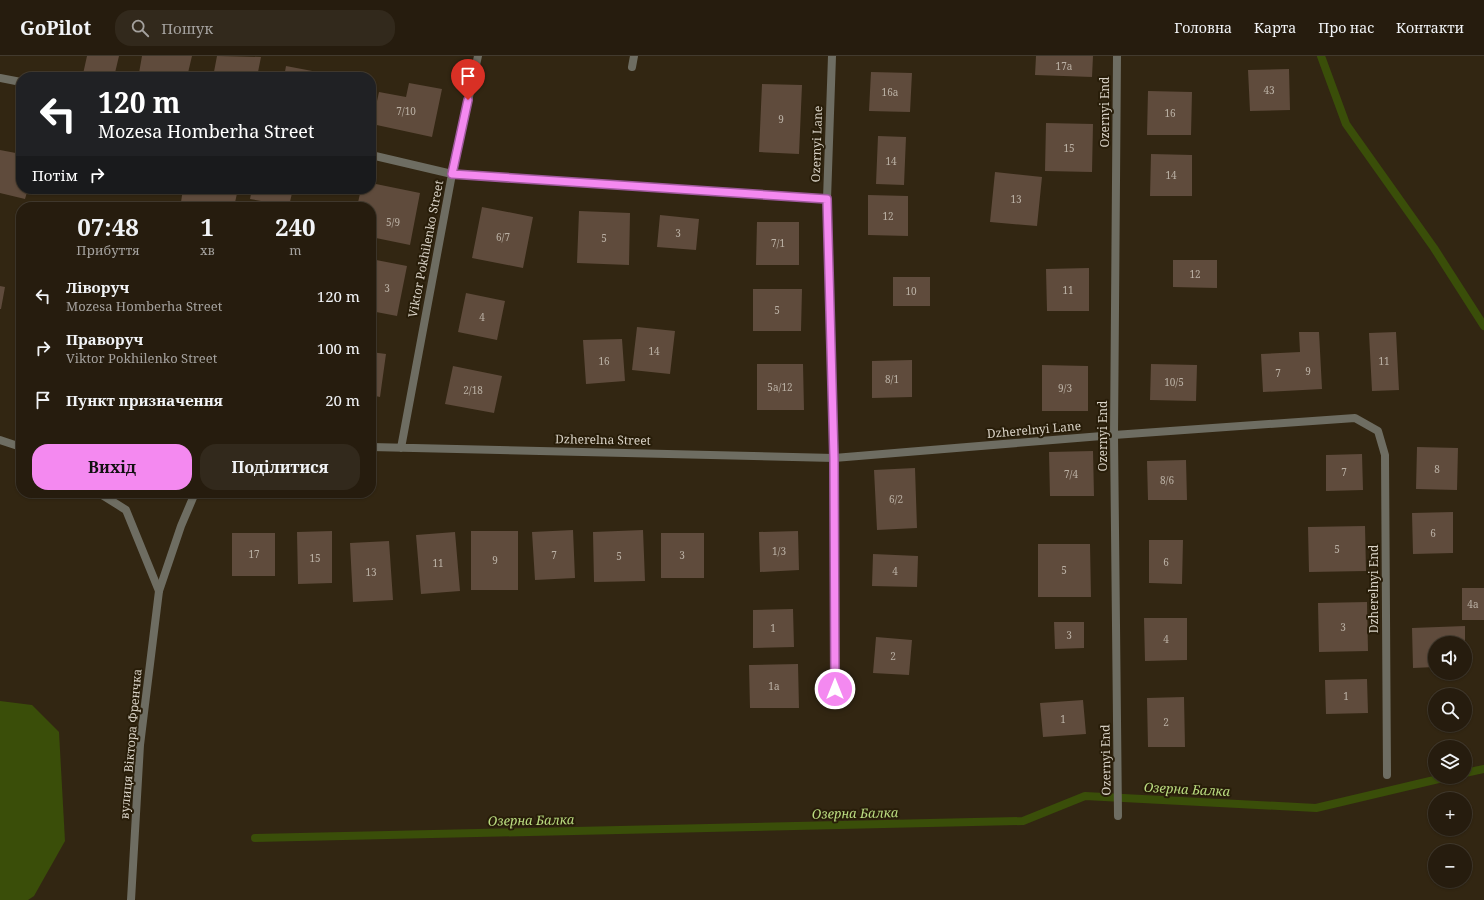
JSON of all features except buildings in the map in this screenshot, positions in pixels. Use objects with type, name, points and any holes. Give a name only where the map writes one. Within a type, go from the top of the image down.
[{"type":"street","name":"Viktor Pokhilenko Street","points":[[401,448],[452,174],[478,56]]},
{"type":"street","points":[[632,67],[634,56]]},
{"type":"street","name":"Ozernyi Lane","points":[[832,56],[827,199],[834,458],[835,689]]},
{"type":"street","name":"Ozernyi End","points":[[1117,56],[1114,435],[1118,816]]},
{"type":"street","points":[[0,78],[16,81]]},
{"type":"street","points":[[376,156],[452,174],[827,199]]},
{"type":"street","name":"Dzherelnyi Lane","points":[[834,458],[1114,435],[1355,418]]},
{"type":"street","name":"Dzherelnyi End","points":[[1355,418],[1378,431],[1385,455],[1387,775]]},
{"type":"street","points":[[0,440],[16,445]]},
{"type":"street","name":"Dzherelna Street","points":[[376,447],[834,458]]},
{"type":"street","points":[[107,498],[126,510],[159,591]]},
{"type":"street","points":[[159,591],[181,526],[193,498]]},
{"type":"street","name":"вулиця Віктора Френчка","points":[[131,900],[140,745],[159,591]]},
{"type":"shaded area","points":[[0,701],[32,705],[59,732],[65,841],[34,896],[28,900],[0,900]]},
{"type":"waterway","points":[[1321,56],[1346,124],[1434,248],[1484,326]]},
{"type":"waterway","name":"Озерна Балка","points":[[1472,772],[1484,769]]},
{"type":"waterway","name":"Озерна Балка","points":[[255,838],[1023,821],[1085,796],[1316,808],[1428,781]]},
{"type":"route","points":[[468,100],[452,174],[827,199],[834,458],[835,689]]}]
